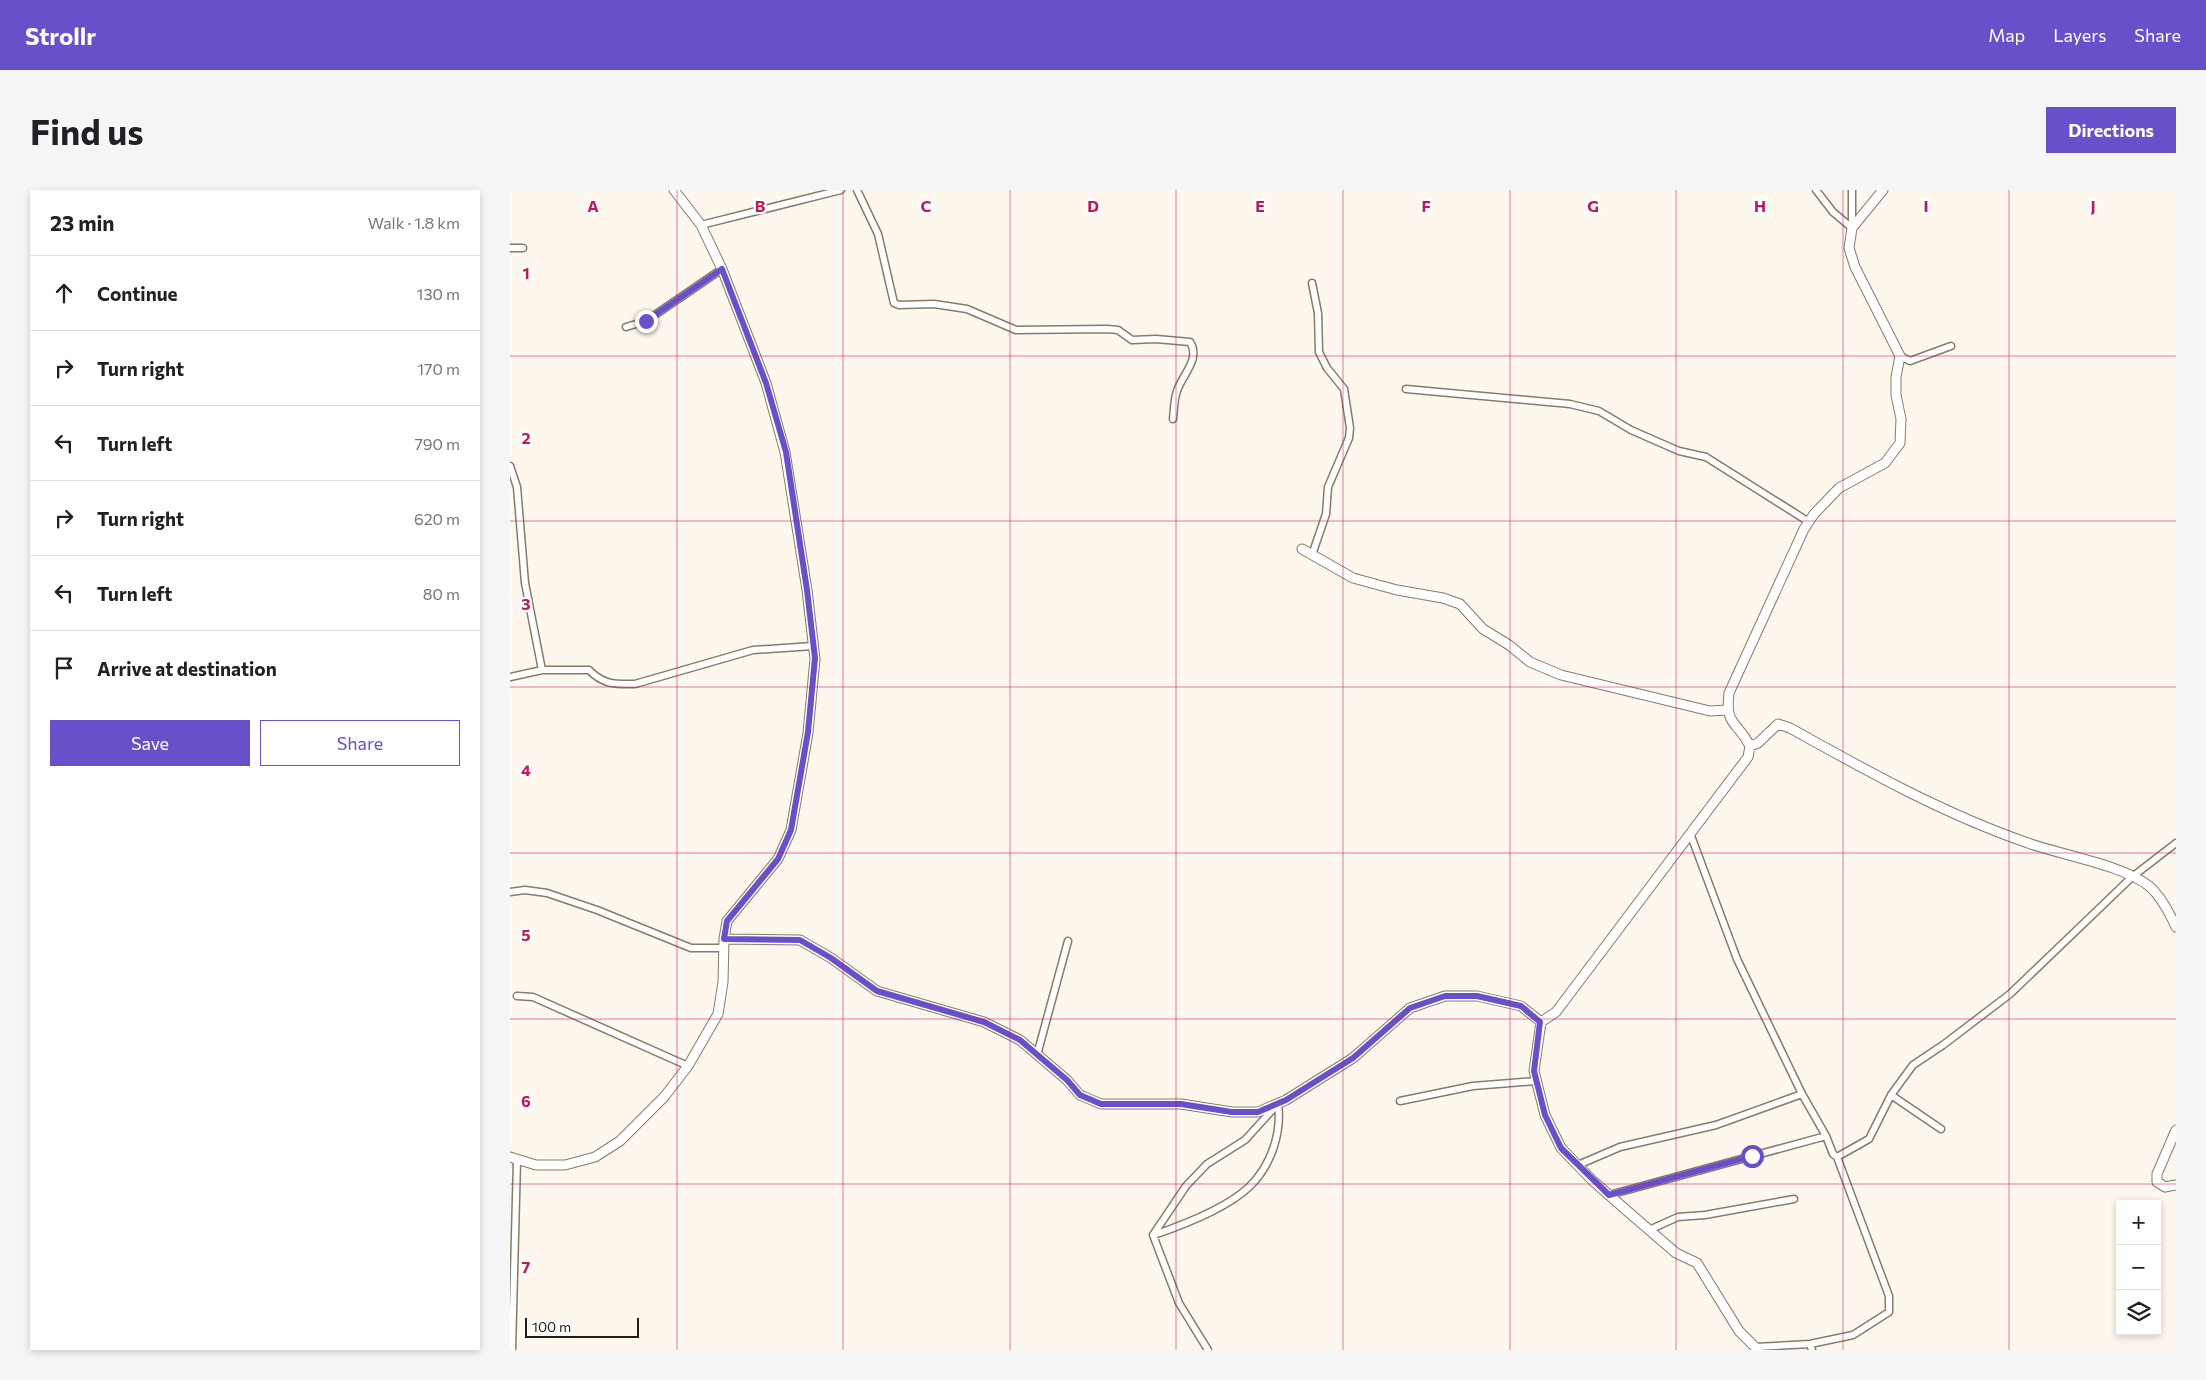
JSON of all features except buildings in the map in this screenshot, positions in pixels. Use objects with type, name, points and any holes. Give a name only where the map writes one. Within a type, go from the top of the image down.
[{"type":"main road","points":[[513,1158],[536,1165],[564,1165],[595,1157],[620,1141],[664,1097],[688,1066],[718,1014],[723,982],[723,944],[727,921],[778,859],[791,830],[808,732],[815,658],[786,452],[766,383],[722,269],[701,225],[674,190]]},
{"type":"main road","points":[[1540,1022],[1556,1012],[1748,757],[1750,746],[1744,734],[1733,724],[1727,710],[1729,693],[1809,522],[1838,488],[1885,463],[1900,443],[1902,419],[1896,395],[1896,377],[1900,356],[1854,267],[1849,248],[1852,228],[1883,190]]},
{"type":"main road","points":[[1302,549],[1353,578],[1397,590],[1443,598],[1460,604],[1483,629],[1509,645],[1530,662],[1561,675],[1710,711],[1727,710]]},
{"type":"main road","points":[[1750,746],[1758,742],[1778,724],[1924,801],[2028,843],[2120,871],[2150,886],[2168,911],[2176,927]]},
{"type":"main road","points":[[723,944],[800,940],[831,958],[877,991],[984,1022],[1020,1040],[1067,1080],[1080,1095],[1101,1104],[1181,1104],[1232,1112],[1258,1112],[1278,1104],[1353,1058],[1410,1008],[1445,996],[1477,996],[1521,1006],[1540,1022]]},
{"type":"main road","points":[[1540,1022],[1534,1071],[1545,1115],[1561,1148],[1609,1195],[1676,1253],[1697,1263],[1739,1331],[1756,1348]]},
{"type":"main road","points":[[2176,1130],[2157,1174],[2157,1182],[2164,1187],[2176,1185]]},
{"type":"street","points":[[701,225],[841,190]]},
{"type":"street","points":[[857,190],[878,234],[894,303],[900,305],[934,304],[967,309],[1016,330],[1107,329],[1118,330],[1132,340],[1156,339],[1190,342],[1194,353],[1192,364],[1176,392],[1173,419]]},
{"type":"street","points":[[1816,190],[1833,212],[1852,228]]},
{"type":"street","points":[[1852,190],[1852,228]]},
{"type":"street","points":[[510,248],[523,248]]},
{"type":"street","points":[[626,326],[646,321],[722,269]]},
{"type":"street","points":[[1312,283],[1318,313],[1319,352],[1327,368],[1344,389],[1350,428],[1349,438],[1328,487],[1326,514],[1312,554]]},
{"type":"street","points":[[1900,356],[1910,361],[1951,346]]},
{"type":"street","points":[[1406,389],[1570,404],[1599,411],[1631,430],[1671,448],[1706,457],[1809,522]]},
{"type":"street","points":[[510,466],[517,487],[525,583],[542,670]]},
{"type":"street","points":[[510,677],[542,670],[590,670],[600,680],[616,684],[635,684],[753,650],[813,646]]},
{"type":"street","points":[[1690,833],[1737,959],[1802,1094],[1826,1136],[1832,1154],[1837,1157],[1888,1296],[1888,1312],[1853,1335],[1811,1347],[1786,1345],[1756,1348]]},
{"type":"street","points":[[1837,1157],[1869,1139],[1890,1095],[1913,1065],[1943,1045],[2010,994],[2132,877],[2176,844]]},
{"type":"street","points":[[510,892],[524,890],[547,893],[596,910],[691,948],[723,944]]},
{"type":"street","points":[[1037,1055],[1068,941]]},
{"type":"street","points":[[517,996],[533,997],[688,1066]]},
{"type":"street","points":[[1400,1102],[1473,1086],[1536,1082]]},
{"type":"street","points":[[1578,1166],[1620,1147],[1716,1125],[1802,1094]]},
{"type":"street","points":[[1890,1095],[1941,1128]]},
{"type":"street","points":[[1153,1235],[1186,1186],[1196,1175],[1207,1164],[1245,1140],[1278,1104]]},
{"type":"street","points":[[1153,1235],[1185,1224],[1222,1205],[1249,1187],[1262,1170],[1276,1144],[1280,1120],[1278,1104]]},
{"type":"street","points":[[1609,1195],[1826,1136]]},
{"type":"street","points":[[512,1350],[513,1158]]},
{"type":"street","points":[[1649,1230],[1678,1217],[1794,1199]]},
{"type":"street","points":[[1153,1235],[1178,1303],[1208,1350]]},
{"type":"street","points":[[1780,1350],[1786,1345]]},
{"type":"route","points":[[646,321],[722,269],[766,383],[786,452],[807,590],[815,658],[808,732],[796,792],[791,830],[778,859],[727,921],[724,939],[800,940],[831,958],[877,991],[984,1022],[1020,1040],[1067,1080],[1080,1095],[1101,1104],[1181,1104],[1232,1112],[1258,1112],[1286,1100],[1353,1058],[1410,1008],[1445,996],[1477,996],[1521,1006],[1540,1022],[1534,1071],[1545,1115],[1561,1148],[1609,1195],[1752,1156]]}]
